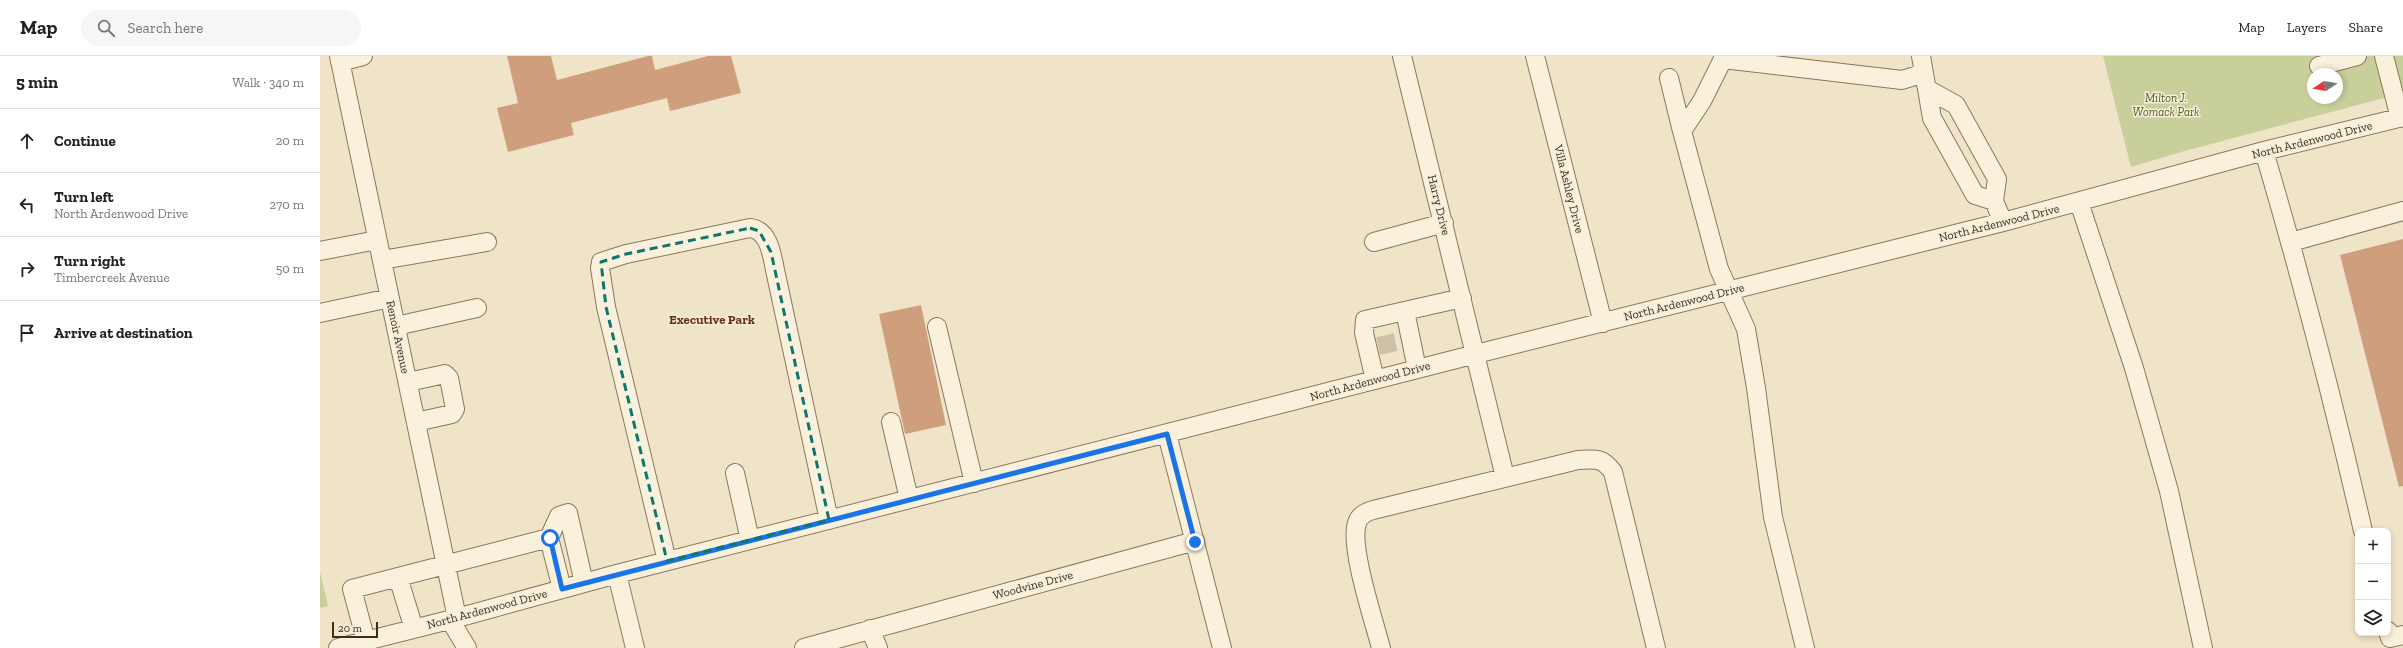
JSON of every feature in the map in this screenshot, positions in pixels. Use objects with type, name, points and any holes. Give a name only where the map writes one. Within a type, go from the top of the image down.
[{"type":"street","points":[[339,59],[363,56]]},
{"type":"street","name":"Harry Drive","points":[[1402,56],[1505,477]]},
{"type":"street","name":"Villa Ashley Drive","points":[[1535,56],[1603,323]]},
{"type":"street","points":[[2319,66],[2358,56]]},
{"type":"street","points":[[2384,56],[2401,118]]},
{"type":"street","points":[[1682,132],[1702,101],[1723,57],[1902,80],[1924,73]]},
{"type":"street","name":"Renoir Avenue","points":[[339,59],[446,564],[454,619],[467,648]]},
{"type":"street","points":[[1924,73],[1956,105],[1997,180],[1994,201],[2003,222]]},
{"type":"street","points":[[1924,73],[1932,118],[1975,195],[1994,201]]},
{"type":"street","points":[[1669,78],[1719,269],[1746,329],[1756,388],[1773,517],[1805,648]]},
{"type":"street","name":"North Ardenwood Drive","points":[[338,648],[454,619],[617,574],[1476,354],[2003,222],[2264,151],[2401,118]]},
{"type":"street","points":[[2264,151],[2291,242],[2339,429],[2362,528]]},
{"type":"street","points":[[2078,202],[2134,368],[2169,491],[2203,648]]},
{"type":"street","points":[[2291,242],[2403,211]]},
{"type":"street","points":[[1374,242],[1444,223]]},
{"type":"street","points":[[668,561],[606,307],[600,268],[601,262],[626,254],[750,228],[759,231],[764,236],[775,270],[829,520]]},
{"type":"street","points":[[320,252],[377,240]]},
{"type":"street","points":[[382,260],[486,242]]},
{"type":"street","points":[[320,313],[390,298]]},
{"type":"street","points":[[1375,380],[1372,343],[1364,320],[1462,298]]},
{"type":"street","points":[[396,326],[477,308]]},
{"type":"street","points":[[1405,311],[1408,335],[1418,369]]},
{"type":"street","points":[[937,327],[974,483]]},
{"type":"street","points":[[408,382],[445,374],[449,378],[455,409],[452,414],[416,422]]},
{"type":"street","points":[[891,422],[909,499]]},
{"type":"street","points":[[1167,434],[1222,648]]},
{"type":"street","points":[[1381,648],[1355,543],[1357,521],[1363,514],[1373,510],[1505,477],[1578,460],[1598,458],[1608,465],[1613,472],[1656,648]]},
{"type":"street","points":[[734,473],[750,540]]},
{"type":"street","points":[[562,589],[550,538],[559,516],[568,513],[584,583]]},
{"type":"street","points":[[366,641],[352,589],[550,538]]},
{"type":"street","name":"Woodvine Drive","points":[[804,648],[1195,542]]},
{"type":"street","points":[[617,574],[635,648]]},
{"type":"street","points":[[398,577],[414,629]]},
{"type":"street","points":[[870,629],[878,648]]},
{"type":"highlighted area","points":[[750,228],[759,231],[771,252],[829,520],[667,561],[606,307],[601,262],[626,254]]},
{"type":"green space","name":"Milton J. Womack Park","points":[[2103,56],[2403,56],[2403,93],[2181,152],[2131,167]]},
{"type":"green space","points":[[320,572],[328,606],[320,608]]},
{"type":"building","points":[[507,56],[551,56],[557,80],[648,56],[652,56],[655,70],[708,56],[731,56],[741,93],[670,111],[667,98],[571,123],[574,135],[508,152],[497,108],[518,103]]},
{"type":"building","points":[[2403,239],[2403,486],[2399,487],[2340,255]]},
{"type":"building","points":[[921,305],[946,425],[905,434],[879,314]]},
{"type":"tunnel","points":[[1378,346],[1406,340]]},
{"type":"district","name":"Executive Park","points":[[712,319]]},
{"type":"route","points":[[550,538],[562,589],[1167,434],[1195,542]]}]
